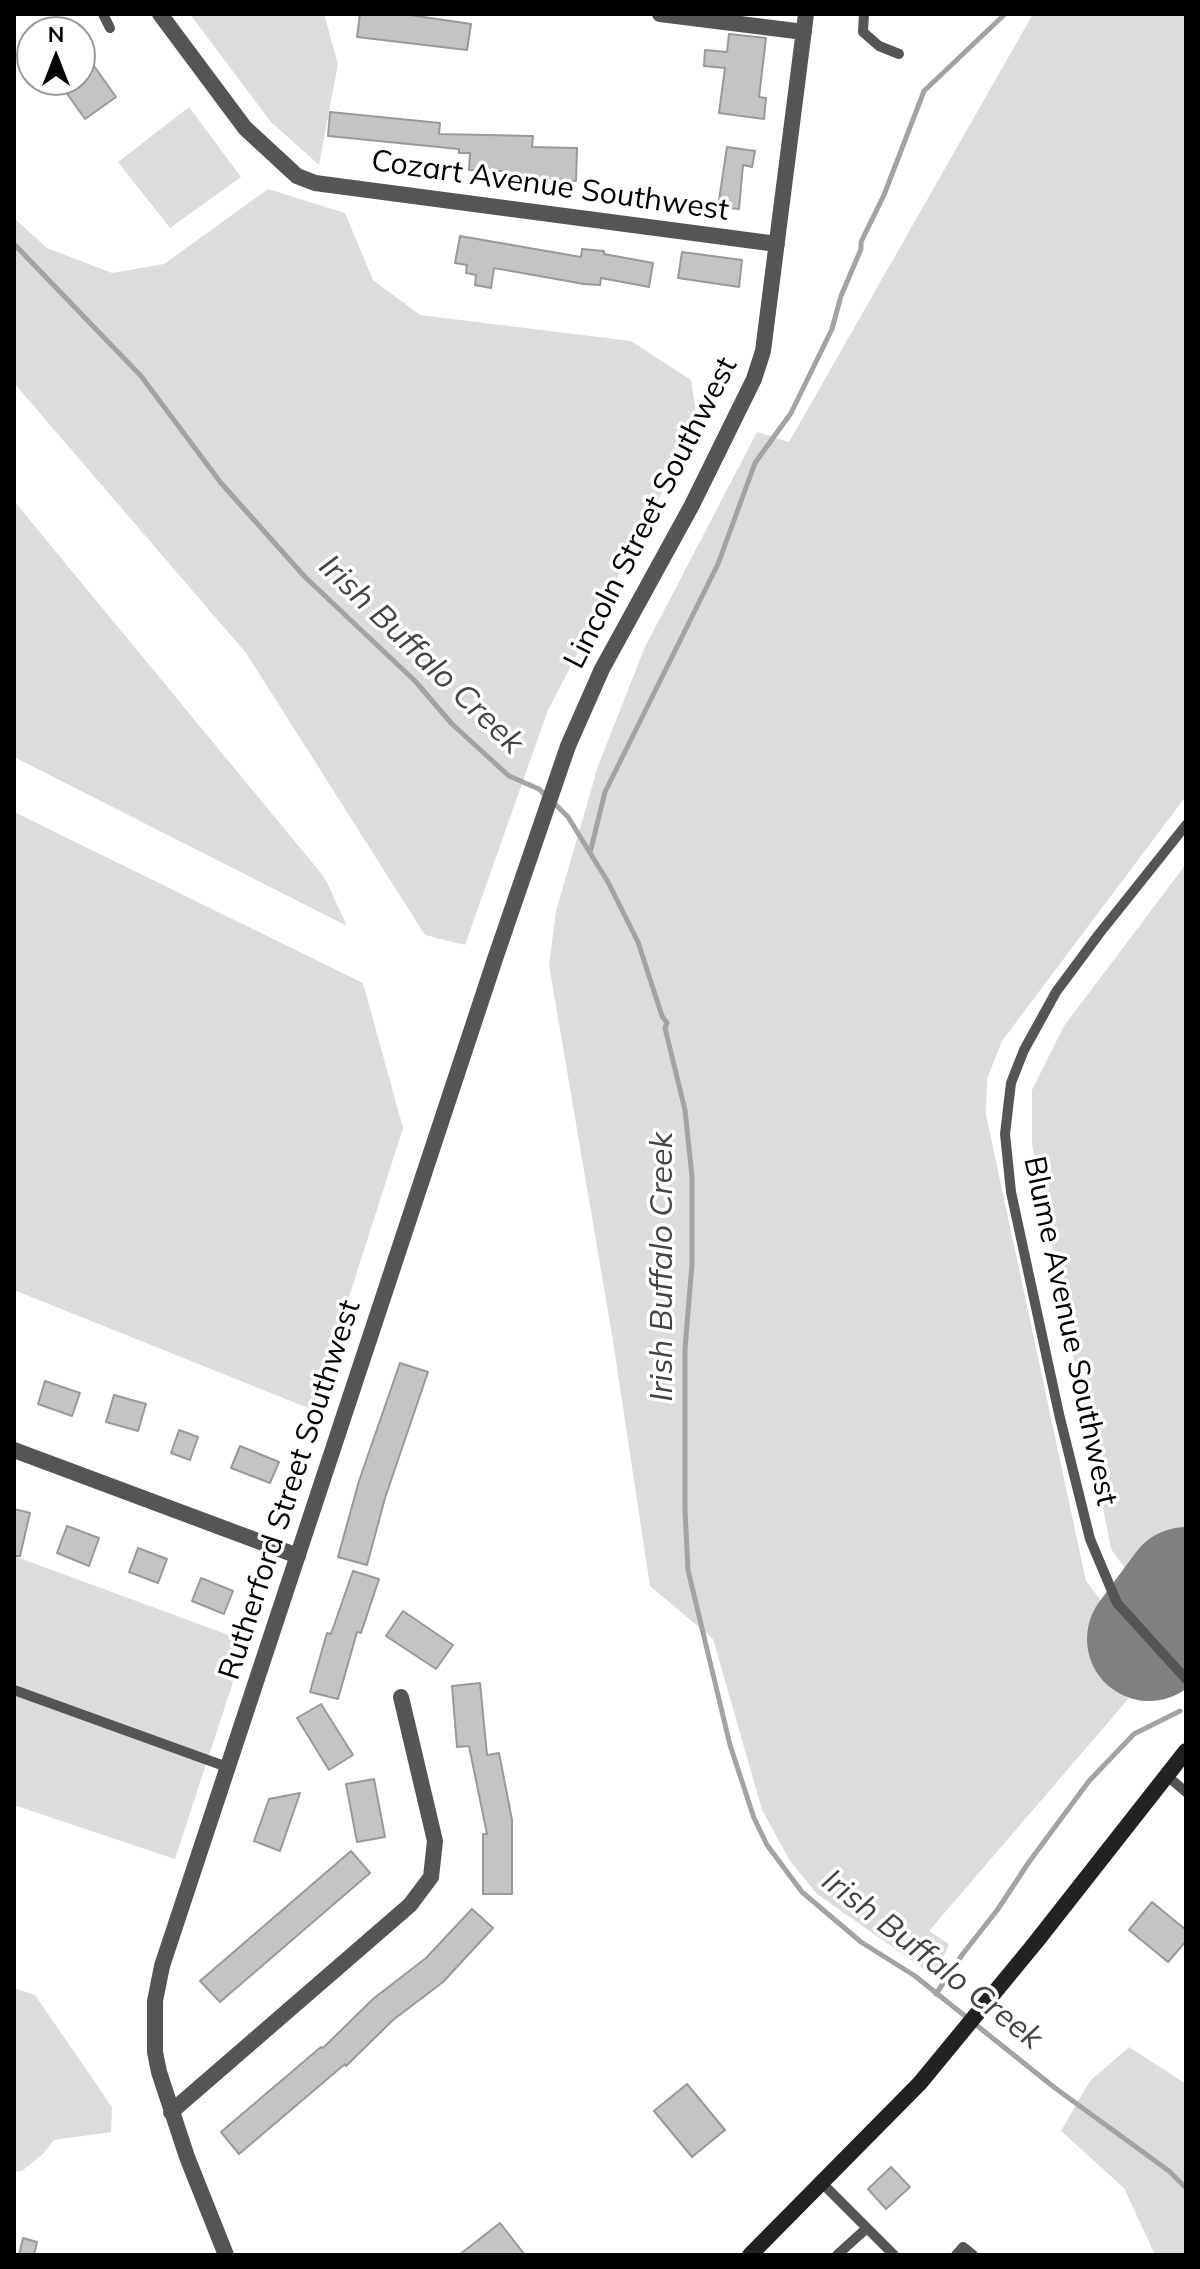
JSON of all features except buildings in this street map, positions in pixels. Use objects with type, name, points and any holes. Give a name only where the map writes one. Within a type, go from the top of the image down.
[{"type":"street","name":"Cozart Avenue Southwest","points":[[160,14],[245,128],[297,176],[315,183],[777,244]]},
{"type":"street","points":[[660,14],[804,32]]},
{"type":"street","name":"Lincoln Street Southwest","points":[[568,746],[602,669],[692,505],[754,379],[763,351],[806,14]]},
{"type":"street","name":"Rutherford Street Southwest","points":[[226,2255],[171,2112],[155,2052],[155,2001],[162,1966],[568,746]]},
{"type":"street","points":[[14,1450],[298,1556]]},
{"type":"street","points":[[171,2112],[410,1905],[431,1877],[435,1841],[401,1697]]},
{"type":"street","points":[[750,2255],[920,2083],[1186,1751]]},
{"type":"lane","points":[[103,14],[110,28]]},
{"type":"lane","points":[[864,14],[863,32],[879,46],[899,54]]},
{"type":"lane","name":"Blume Avenue Southwest","points":[[1186,825],[1056,992],[1024,1050],[1011,1083],[1005,1134],[1011,1192],[1059,1414],[1090,1539],[1117,1603],[1186,1679]]},
{"type":"lane","points":[[14,1690],[227,1767]]},
{"type":"lane","points":[[1166,1775],[1186,1792]]},
{"type":"lane","points":[[821,2182],[894,2255]]},
{"type":"lane","points":[[837,2255],[867,2228]]},
{"type":"lane","points":[[956,2255],[963,2247],[973,2255]]},
{"type":"shaded area","points":[[190,14],[324,14],[338,64],[319,165],[271,122]]},
{"type":"shaded area","points":[[1033,14],[1186,14],[1186,796],[1002,1041],[987,1079],[986,1115],[1086,1581],[1154,1669],[929,1931],[949,1944],[935,1977],[817,1894],[790,1861],[762,1810],[713,1639],[650,1586],[612,1335],[549,965],[556,911],[599,763],[645,647],[757,432],[789,442]]},
{"type":"shaded area","points":[[189,107],[241,177],[170,228],[118,162]]},
{"type":"shaded area","points":[[268,189],[345,213],[373,280],[420,315],[631,341],[691,380],[698,424],[548,710],[465,945],[425,935],[246,653],[14,383],[14,218],[47,248],[112,273],[164,264]]},
{"type":"shaded area","points":[[14,501],[325,878],[347,926],[14,757]]},
{"type":"shaded area","points":[[14,812],[363,983],[403,1128],[313,1410],[14,1290]]},
{"type":"shaded area","points":[[1186,864],[1186,1543],[1146,1598],[1111,1549],[1032,1144],[1032,1090],[1064,1026]]},
{"type":"shaded area","points":[[14,1556],[234,1637],[234,1679],[175,1859],[14,1805]]},
{"type":"shaded area","points":[[14,1988],[35,1995],[112,2107],[111,2132],[54,2140],[43,2154],[22,2171],[14,2172]]},
{"type":"shaded area","points":[[1129,2047],[1186,2084],[1186,2255],[1155,2255],[1124,2188],[1061,2131],[1090,2081]]},
{"type":"waterway","points":[[590,853],[605,792],[718,564],[755,463],[791,413],[832,329],[861,242],[884,195],[924,91],[1005,14]]},
{"type":"waterway","name":"Irish Buffalo Creek","points":[[14,244],[141,376],[221,483],[305,577],[415,681],[452,724],[509,776],[539,789],[546,796]]},
{"type":"waterway","name":"Irish Buffalo Creek","points":[[553,802],[568,817],[608,882],[638,942],[667,1023],[665,1028],[685,1110],[692,1177],[692,1264],[685,1349],[688,1570],[730,1745],[754,1818],[767,1845],[802,1892],[861,1942],[915,1976],[1055,2088],[1169,2171],[1186,2188]]},
{"type":"waterway","points":[[936,1994],[1089,1781],[1134,1734],[1180,1711]]},
{"type":"runway","points":[[1149,1639],[1186,1589]]}]
